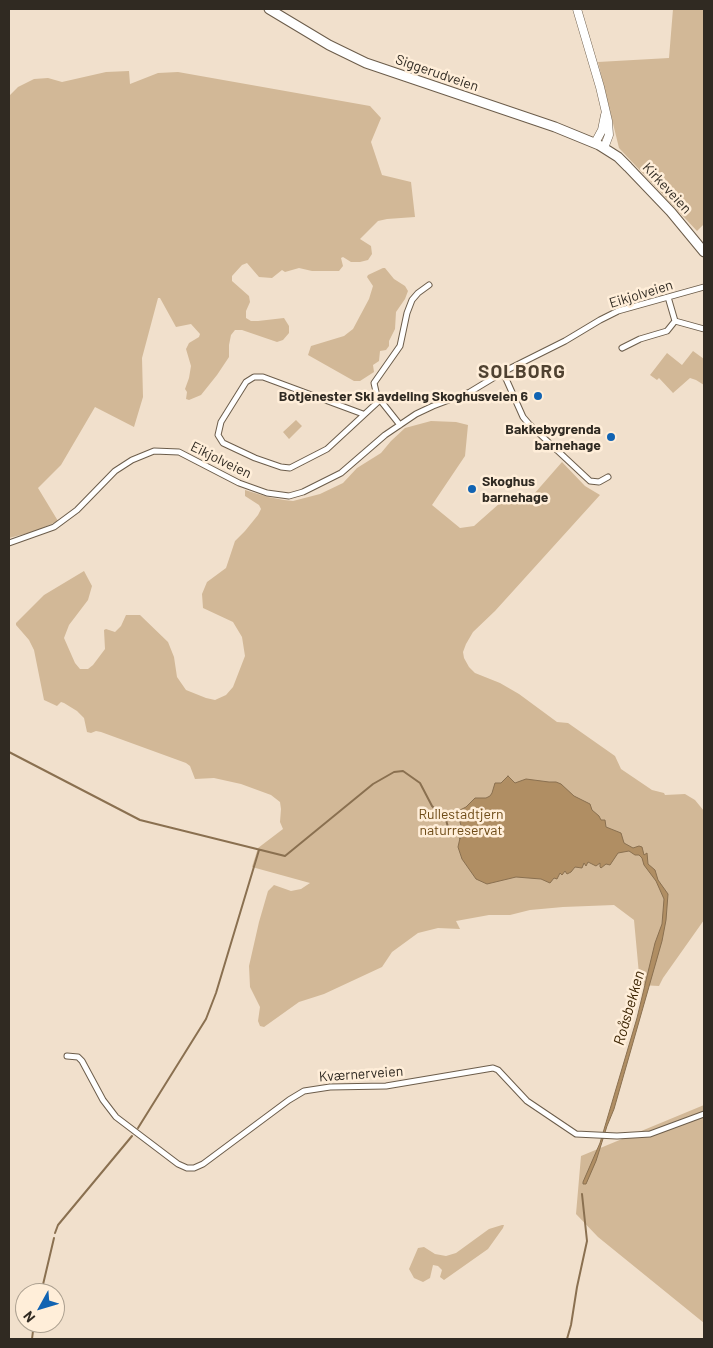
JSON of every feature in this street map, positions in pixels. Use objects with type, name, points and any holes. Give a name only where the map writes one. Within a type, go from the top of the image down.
[{"type":"main road","name":"Siggerudveien","points":[[269,9],[329,45],[362,61],[540,122],[599,145]]},
{"type":"main road","points":[[577,9],[600,87],[609,131],[599,145]]},
{"type":"main road","name":"Kirkeveien","points":[[599,145],[628,167],[671,212],[704,252]]},
{"type":"street","points":[[400,424],[375,392],[374,381],[400,346],[407,313],[412,300],[429,285]]},
{"type":"street","name":"Eikjolveien","points":[[9,543],[54,527],[77,510],[115,472],[132,460],[154,451],[178,452],[248,486],[267,493],[289,496],[303,492],[341,473],[400,424],[433,406],[470,392],[503,372],[565,341],[618,310],[704,287]]},
{"type":"street","points":[[668,296],[676,321]]},
{"type":"street","points":[[676,321],[704,329]]},
{"type":"street","points":[[622,348],[640,339],[667,331],[676,321]]},
{"type":"street","points":[[503,372],[523,416],[529,424],[590,481],[599,482],[608,477]]},
{"type":"street","points":[[363,414],[263,377],[254,377],[246,382],[221,422],[218,435],[223,443],[231,447],[255,458],[288,468],[327,449],[380,400]]},
{"type":"street","name":"Kværnerveien","points":[[67,1056],[78,1057],[82,1061],[103,1100],[116,1117],[178,1164],[187,1168],[194,1168],[203,1164],[304,1091],[330,1087],[386,1086],[493,1068],[498,1070],[527,1101],[576,1134],[650,1134],[704,1114]]},
{"type":"green space","points":[[673,9],[704,9],[704,224],[697,231],[619,148],[598,62],[669,58]]},
{"type":"green space","points":[[129,71],[130,84],[158,73],[178,72],[370,106],[381,118],[371,142],[382,175],[411,182],[415,217],[378,221],[360,239],[371,246],[372,254],[368,260],[351,262],[343,257],[341,258],[343,266],[339,271],[312,271],[299,268],[285,272],[282,270],[272,278],[259,277],[247,263],[242,265],[232,276],[232,281],[249,296],[250,302],[246,311],[246,318],[251,321],[258,321],[284,318],[289,326],[289,333],[283,340],[277,342],[242,330],[235,330],[231,335],[229,357],[201,395],[189,400],[186,399],[187,392],[185,389],[191,366],[186,349],[189,343],[199,337],[200,334],[191,324],[176,327],[160,298],[158,298],[142,358],[143,397],[134,427],[95,407],[61,465],[38,488],[58,521],[36,531],[9,538],[9,96],[18,87],[34,79],[48,78],[62,82],[106,72]]},
{"type":"green space","points":[[383,268],[394,279],[405,286],[408,291],[396,312],[395,329],[389,341],[389,346],[386,350],[380,351],[379,361],[373,365],[374,372],[360,381],[354,381],[308,355],[311,346],[344,336],[353,329],[369,299],[373,286],[367,277]]},
{"type":"green space","points":[[693,351],[704,359],[704,385],[690,378],[673,393],[659,378],[657,380],[650,375],[667,353],[682,365]]},
{"type":"green space","points":[[296,420],[302,426],[289,439],[283,432]]},
{"type":"green space","name":"Rullestadtjern naturreservat","points":[[431,421],[456,422],[468,425],[465,456],[432,505],[460,528],[474,526],[509,495],[527,502],[562,462],[585,486],[600,495],[495,611],[473,632],[463,652],[464,658],[475,673],[500,683],[519,694],[557,722],[568,723],[615,756],[621,769],[652,790],[664,793],[665,795],[685,794],[695,800],[704,811],[704,920],[659,986],[640,985],[634,920],[614,905],[530,910],[510,915],[489,915],[456,921],[460,929],[438,928],[418,933],[392,952],[382,967],[324,994],[299,1002],[264,1027],[260,1026],[258,1021],[260,1007],[250,987],[249,966],[268,891],[274,885],[291,891],[301,889],[310,883],[252,867],[258,848],[283,829],[280,822],[280,802],[271,795],[241,784],[214,778],[195,779],[190,766],[186,763],[101,732],[87,732],[84,718],[77,711],[61,702],[57,706],[44,700],[34,650],[16,623],[44,595],[84,571],[92,586],[88,600],[69,625],[64,638],[75,663],[80,669],[88,669],[93,665],[105,649],[104,630],[115,632],[121,626],[126,615],[140,615],[168,642],[174,657],[177,677],[186,690],[215,700],[226,695],[233,687],[245,656],[242,637],[233,622],[203,608],[202,594],[207,582],[226,568],[235,541],[261,509],[259,505],[245,496],[245,490],[268,497],[293,501],[320,494],[343,483],[357,468],[381,453],[405,428]]},
{"type":"green space","points":[[704,1105],[704,1323],[598,1237],[576,1214],[581,1156]]},
{"type":"green space","points":[[504,1225],[503,1228],[488,1249],[444,1280],[440,1277],[442,1270],[438,1266],[433,1265],[430,1278],[423,1282],[414,1278],[409,1269],[418,1248],[424,1247],[435,1254],[446,1256],[456,1253],[489,1229]]},
{"type":"shaded area","points":[[508,776],[515,783],[526,779],[556,782],[574,796],[590,804],[592,810],[601,820],[605,820],[606,827],[621,833],[624,843],[633,848],[642,847],[644,855],[647,853],[648,864],[655,870],[658,880],[668,894],[662,941],[614,1109],[586,1184],[583,1184],[583,1182],[600,1143],[637,1018],[655,943],[662,924],[664,899],[656,881],[644,865],[642,858],[629,851],[618,853],[610,865],[606,864],[601,868],[600,863],[596,866],[588,862],[586,866],[584,863],[582,868],[575,867],[567,874],[565,871],[562,875],[560,873],[557,879],[554,878],[550,883],[541,879],[516,877],[487,884],[476,879],[462,859],[458,847],[460,838],[464,835],[459,819],[460,810],[475,798],[490,796],[495,783],[501,783]]},
{"type":"waterway","points":[[9,752],[140,820],[285,856],[373,784],[394,772],[403,771],[420,783],[432,806],[446,820],[448,827],[456,830],[460,838]]},
{"type":"waterway","points":[[138,1128],[206,1019],[216,993],[259,850]]},
{"type":"waterway","points":[[55,1233],[58,1225],[132,1136]]},
{"type":"waterway","name":"Roåsbekken","points":[[567,1339],[587,1241],[582,1194]]},
{"type":"waterway","points":[[43,1283],[54,1238]]},
{"type":"waterway","points":[[32,1339],[33,1333]]},
{"type":"place","name":"Botjenester Ski avdeling Skoghusveien 6","points":[[538,396]]},
{"type":"place","name":"Bakkebygrenda barnehage","points":[[611,437]]},
{"type":"place","name":"Skoghus barnehage","points":[[472,489]]},
{"type":"district","name":"SOLBORG","points":[[522,372]]}]
